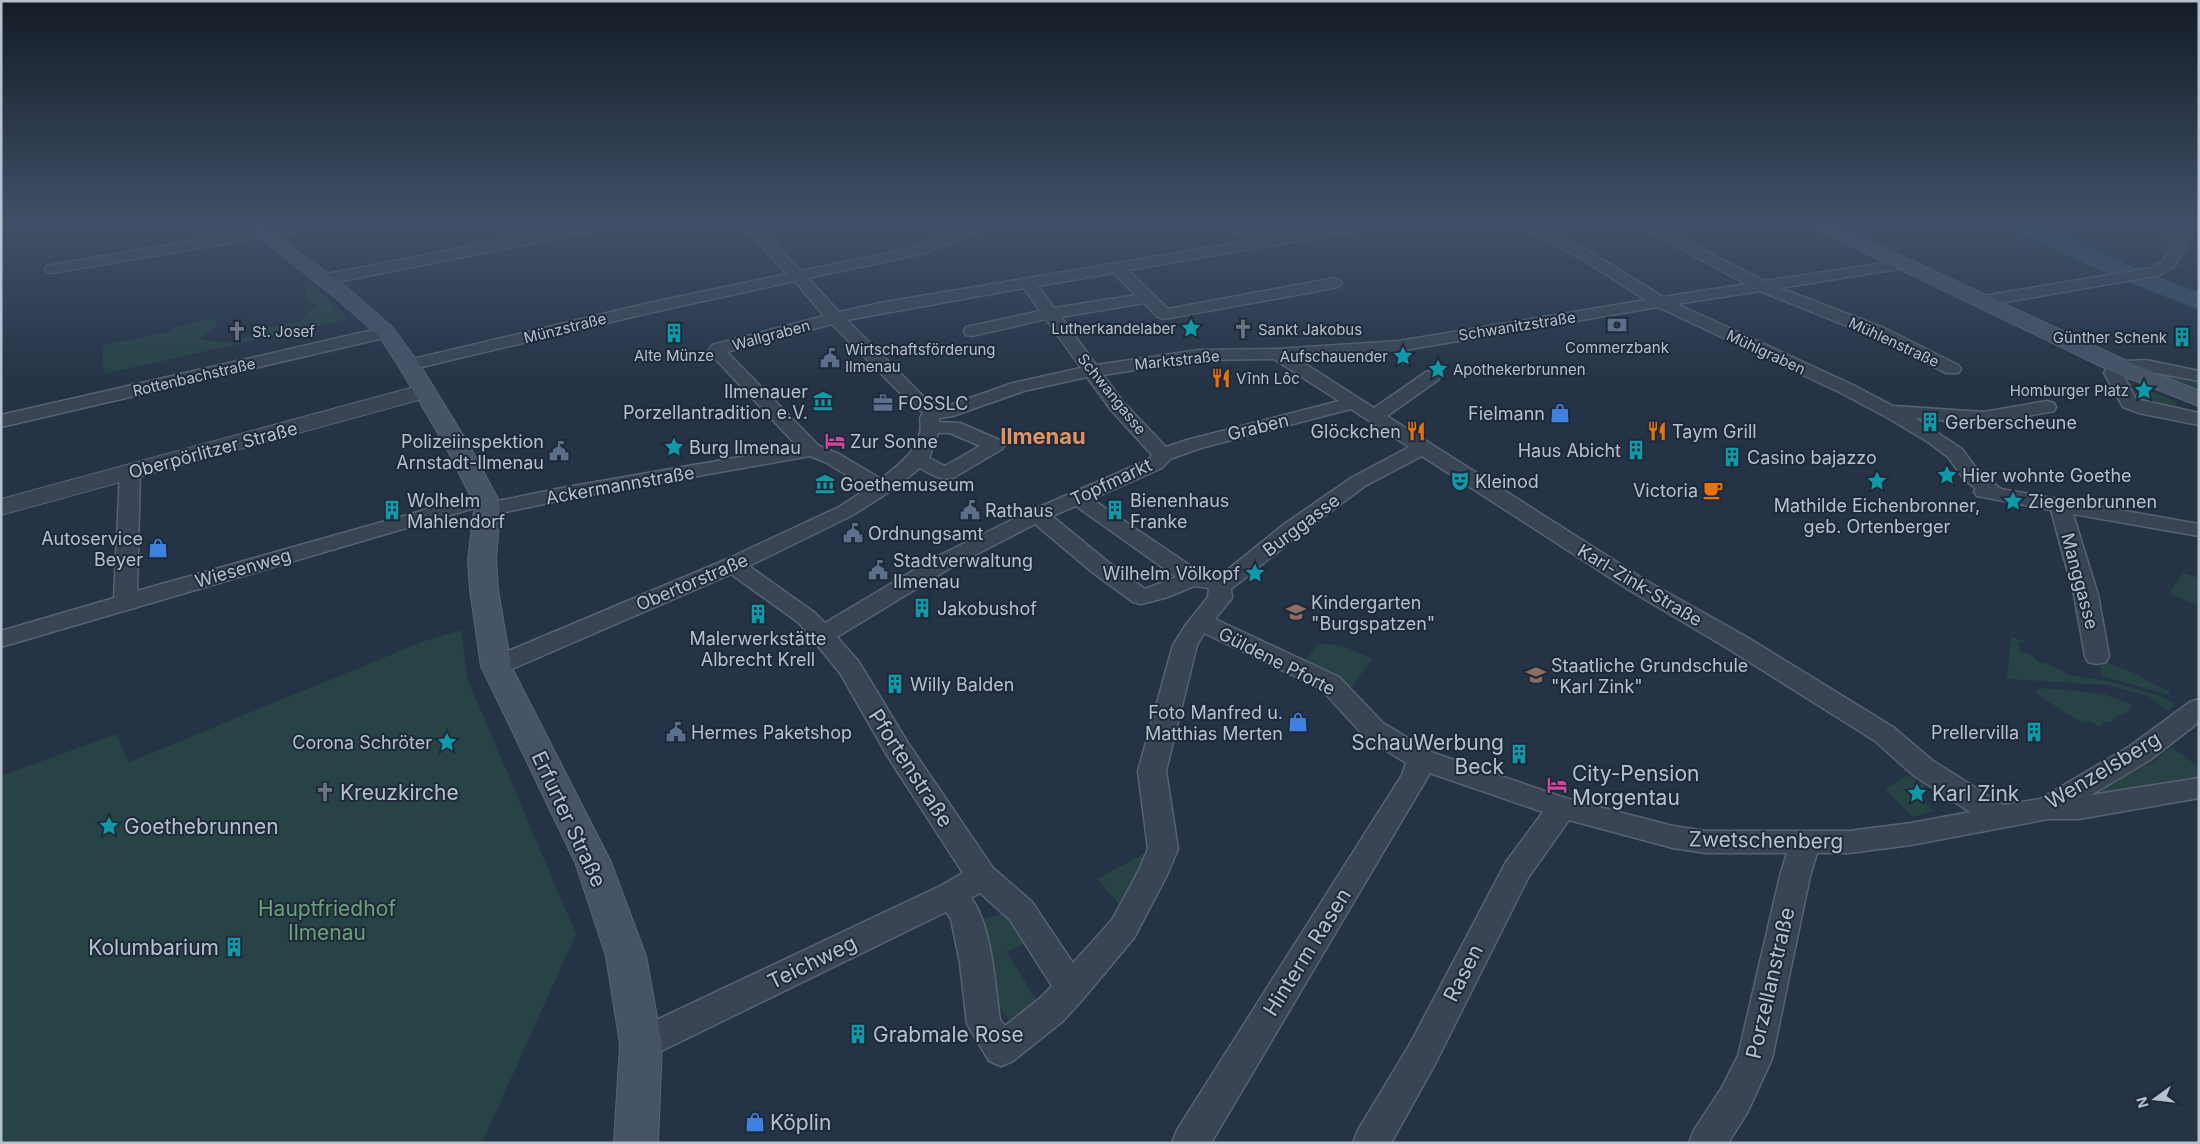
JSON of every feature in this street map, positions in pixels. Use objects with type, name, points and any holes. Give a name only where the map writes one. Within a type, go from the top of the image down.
[{"type":"main road","points":[[1937,278],[1989,301],[2121,366],[2199,399]]},
{"type":"main road","points":[[322,280],[366,313],[386,332],[410,365],[457,445],[486,504]]},
{"type":"main road","name":"Erfurter Straße","points":[[486,504],[482,560],[484,590],[496,666],[593,862],[626,956],[641,1044],[636,1143]]},
{"type":"street","points":[[322,280],[330,278]]},
{"type":"street","name":"Münzstraße","points":[[410,365],[649,308],[787,278]]},
{"type":"street","points":[[800,278],[835,318],[917,400],[933,421],[953,427],[995,446],[946,474],[918,460],[933,421]]},
{"type":"street","points":[[835,318],[885,307],[1055,278]]},
{"type":"street","points":[[1128,278],[1164,314],[1334,283]]},
{"type":"street","name":"Mühlgraben","points":[[1623,278],[1660,302],[1888,410],[1935,438],[1955,453],[1971,475],[1989,493],[2060,506]]},
{"type":"street","name":"Mühlenstraße","points":[[1746,278],[1760,286],[1878,332],[1952,369]]},
{"type":"street","name":"Schwanitzstraße","points":[[1425,342],[1810,278]]},
{"type":"street","points":[[1989,301],[2122,278]]},
{"type":"street","name":"Schwangasse","points":[[1028,283],[1117,406],[1163,455]]},
{"type":"street","points":[[972,331],[1049,314],[1149,298]]},
{"type":"street","name":"Wallgraben","points":[[835,318],[718,349],[717,351],[812,450],[832,458],[882,488]]},
{"type":"street","name":"Rottenbachstraße","points":[[1,421],[386,332]]},
{"type":"street","name":"Marktstraße","points":[[933,421],[946,412],[1019,387],[1093,371],[1199,356],[1379,349],[1425,342]]},
{"type":"street","name":"Karl-Zink-Straße","points":[[1278,354],[1637,585],[1736,642],[1884,734],[1923,768],[2000,818]]},
{"type":"street","points":[[2199,376],[2146,366],[2121,366],[2115,369],[2113,373],[2129,403],[2139,407],[2199,419]]},
{"type":"street","points":[[1374,416],[1432,376]]},
{"type":"street","name":"Oberpörlitzer Straße","points":[[1,507],[425,391]]},
{"type":"street","name":"Graben","points":[[1163,455],[1194,444],[1354,403]]},
{"type":"street","points":[[1888,410],[1984,418],[2047,408]]},
{"type":"street","name":"Burggasse","points":[[1201,622],[1220,598],[1220,587],[1291,530],[1358,482],[1422,448]]},
{"type":"street","name":"Ackermannstraße","points":[[486,504],[567,493],[812,450]]},
{"type":"street","name":"Topfmarkt","points":[[821,636],[944,562],[1037,516],[1155,464],[1163,455]]},
{"type":"street","name":"Obertorstraße","points":[[496,666],[733,565],[846,511],[882,488],[918,460]]},
{"type":"street","points":[[124,602],[130,473]]},
{"type":"street","points":[[1078,498],[1193,578],[1220,587]]},
{"type":"street","name":"Wiesenweg","points":[[1,639],[124,602],[486,504]]},
{"type":"street","points":[[2060,506],[2199,530]]},
{"type":"street","name":"Manggasse","points":[[2060,506],[2086,595],[2097,656]]},
{"type":"street","points":[[1037,516],[1100,567],[1141,597],[1160,592],[1193,578]]},
{"type":"street","name":"Pfortenstraße","points":[[733,565],[807,618],[850,668],[898,750],[982,877],[1021,911],[1038,935],[1070,989]]},
{"type":"street","points":[[951,894],[966,915],[984,1024],[1001,1050],[1051,1010],[1124,929],[1163,849],[1152,771],[1185,645],[1193,630],[1201,622]]},
{"type":"street","name":"Güldene Pforte","points":[[1201,622],[1330,683],[1374,730],[1420,759]]},
{"type":"street","name":"Wenzelsberg","points":[[2000,818],[2047,808],[2140,753],[2199,708]]},
{"type":"street","name":"Zwetschenberg","points":[[1420,759],[1562,808],[1673,837],[1706,842],[1849,842],[2000,818]]},
{"type":"street","name":"Hinterm Rasen","points":[[1190,1143],[1415,777],[1420,759]]},
{"type":"street","points":[[2047,808],[2079,808],[2199,788]]},
{"type":"street","name":"Rasen","points":[[1371,1143],[1422,1055],[1517,870],[1562,808]]},
{"type":"street","name":"Porzellanstraße","points":[[1707,1143],[1734,1101],[1755,1059],[1795,876],[1805,843]]},
{"type":"street","name":"Teichweg","points":[[641,1044],[951,894],[982,877]]},
{"type":"green space","points":[[2120,278],[2162,278],[2199,291],[2199,306]]},
{"type":"green space","points":[[312,285],[348,319],[104,374],[102,346],[173,331],[172,328],[215,318],[218,324],[199,339],[224,343],[261,334],[268,327],[301,321],[313,307],[318,306],[315,303],[304,302],[309,298],[306,298],[307,288]]},
{"type":"green space","points":[[2149,371],[2199,378],[2199,391]]},
{"type":"green space","points":[[2124,380],[2175,401],[2179,412],[2135,400]]},
{"type":"green space","points":[[2183,573],[2199,578],[2199,606],[2169,594]]},
{"type":"green space","name":"Hauptfriedhof Ilmenau","points":[[461,630],[468,680],[576,934],[482,1143],[1,1143],[1,776],[116,734],[129,762],[427,640]]},
{"type":"green space","points":[[2011,637],[2024,641],[2024,643],[2018,642],[2020,651],[2035,657],[2033,658],[2041,663],[2044,662],[2070,675],[2107,681],[2161,696],[2174,704],[2168,711],[2146,695],[2107,685],[2007,679]]},
{"type":"green space","points":[[1319,644],[1341,645],[1372,659],[1350,689],[1304,661]]},
{"type":"green space","points":[[2104,662],[2130,671],[2171,693],[2169,695],[2102,676],[2100,665]]},
{"type":"green space","points":[[2045,688],[2104,694],[2132,704],[2128,712],[2115,717],[2110,722],[2104,722],[2099,727],[2090,721],[2083,724],[2038,695],[2037,690]]},
{"type":"green space","points":[[2171,747],[2199,767],[2199,778],[2074,801],[2153,762]]},
{"type":"green space","points":[[1908,775],[1925,785],[1919,795],[1933,811],[1913,817],[1885,789]]},
{"type":"green space","points":[[1151,850],[1125,911],[1097,879]]},
{"type":"green space","points":[[1007,912],[1026,942],[1007,952],[1038,1003],[1014,1029],[999,1006],[990,964],[977,921]]},
{"type":"waterway","points":[[2141,278],[2199,302]]},
{"type":"place","name":"Commerzbank","points":[[1617,325]]},
{"type":"place","name":"Lutherkandelaber","points":[[1191,328]]},
{"type":"place","name":"Sankt Jakobus","points":[[1243,329]]},
{"type":"place","name":"St. Josef","points":[[237,331]]},
{"type":"place","name":"Alte Münze","points":[[674,333]]},
{"type":"place","name":"Günther Schenk","points":[[2182,337]]},
{"type":"place","name":"Aufschauender","points":[[1403,356]]},
{"type":"place","name":"Wirtschaftsförderung Ilmenau","points":[[830,358]]},
{"type":"place","name":"Apothekerbrunnen","points":[[1438,369]]},
{"type":"place","name":"Vĩnh Lôc","points":[[1221,378]]},
{"type":"place","name":"Homburger Platz","points":[[2144,390]]},
{"type":"place","name":"Ilmenauer Porzellantradition e.V.","points":[[823,401]]},
{"type":"place","name":"FOSSLC","points":[[883,403]]},
{"type":"place","name":"Fielmann","points":[[1560,413]]},
{"type":"place","name":"Gerberscheune","points":[[1930,422]]},
{"type":"place","name":"Glöckchen","points":[[1416,431]]},
{"type":"place","name":"Taym Grill","points":[[1657,431]]},
{"type":"place","name":"Zur Sonne","points":[[835,441]]},
{"type":"place","name":"Burg Ilmenau","points":[[674,447]]},
{"type":"place","name":"Haus Abicht","points":[[1636,450]]},
{"type":"place","name":"Polizeiinspektion Arnstadt-Ilmenau","points":[[559,451]]},
{"type":"place","name":"Casino bajazzo","points":[[1732,457]]},
{"type":"place","name":"Hier wohnte Goethe","points":[[1947,475]]},
{"type":"place","name":"Kleinod","points":[[1460,481]]},
{"type":"place","name":"Mathilde Eichenbronner, geb. Ortenberger","points":[[1877,481]]},
{"type":"place","name":"Goethemuseum","points":[[825,484]]},
{"type":"place","name":"Victoria","points":[[1713,490]]},
{"type":"place","name":"Ziegenbrunnen","points":[[2013,501]]},
{"type":"place","name":"Wolhelm Mahlendorf","points":[[392,510]]},
{"type":"place","name":"Rathaus","points":[[970,510]]},
{"type":"place","name":"Bienenhaus Franke","points":[[1115,510]]},
{"type":"place","name":"Ordnungsamt","points":[[853,533]]},
{"type":"place","name":"Autoservice Beyer","points":[[158,548]]},
{"type":"place","name":"Stadtverwaltung Ilmenau","points":[[878,570]]},
{"type":"place","name":"Wilhelm Völkopf","points":[[1255,573]]},
{"type":"place","name":"Jakobushof","points":[[922,608]]},
{"type":"place","name":"Kindergarten \"Burgspatzen\"","points":[[1296,612]]},
{"type":"place","name":"Malerwerkstätte Albrecht Krell","points":[[758,614]]},
{"type":"place","name":"Staatliche Grundschule \"Karl Zink\"","points":[[1536,675]]},
{"type":"place","name":"Willy Balden","points":[[895,684]]},
{"type":"place","name":"Foto Manfred u. Matthias Merten","points":[[1298,722]]},
{"type":"place","name":"Hermes Paketshop","points":[[676,732]]},
{"type":"place","name":"Prellervilla","points":[[2034,732]]},
{"type":"place","name":"Corona Schröter","points":[[447,742]]},
{"type":"place","name":"SchauWerbung Beck","points":[[1519,754]]},
{"type":"place","name":"City-Pension Morgentau","points":[[1557,785]]},
{"type":"place","name":"Kreuzkirche","points":[[325,792]]},
{"type":"place","name":"Karl Zink","points":[[1917,793]]},
{"type":"place","name":"Goethebrunnen","points":[[109,826]]},
{"type":"place","name":"Kolumbarium","points":[[234,947]]},
{"type":"place","name":"Grabmale Rose","points":[[858,1034]]},
{"type":"place","name":"Köplin","points":[[755,1122]]},
{"type":"district","name":"Ilmenau","points":[[1043,436]]}]
